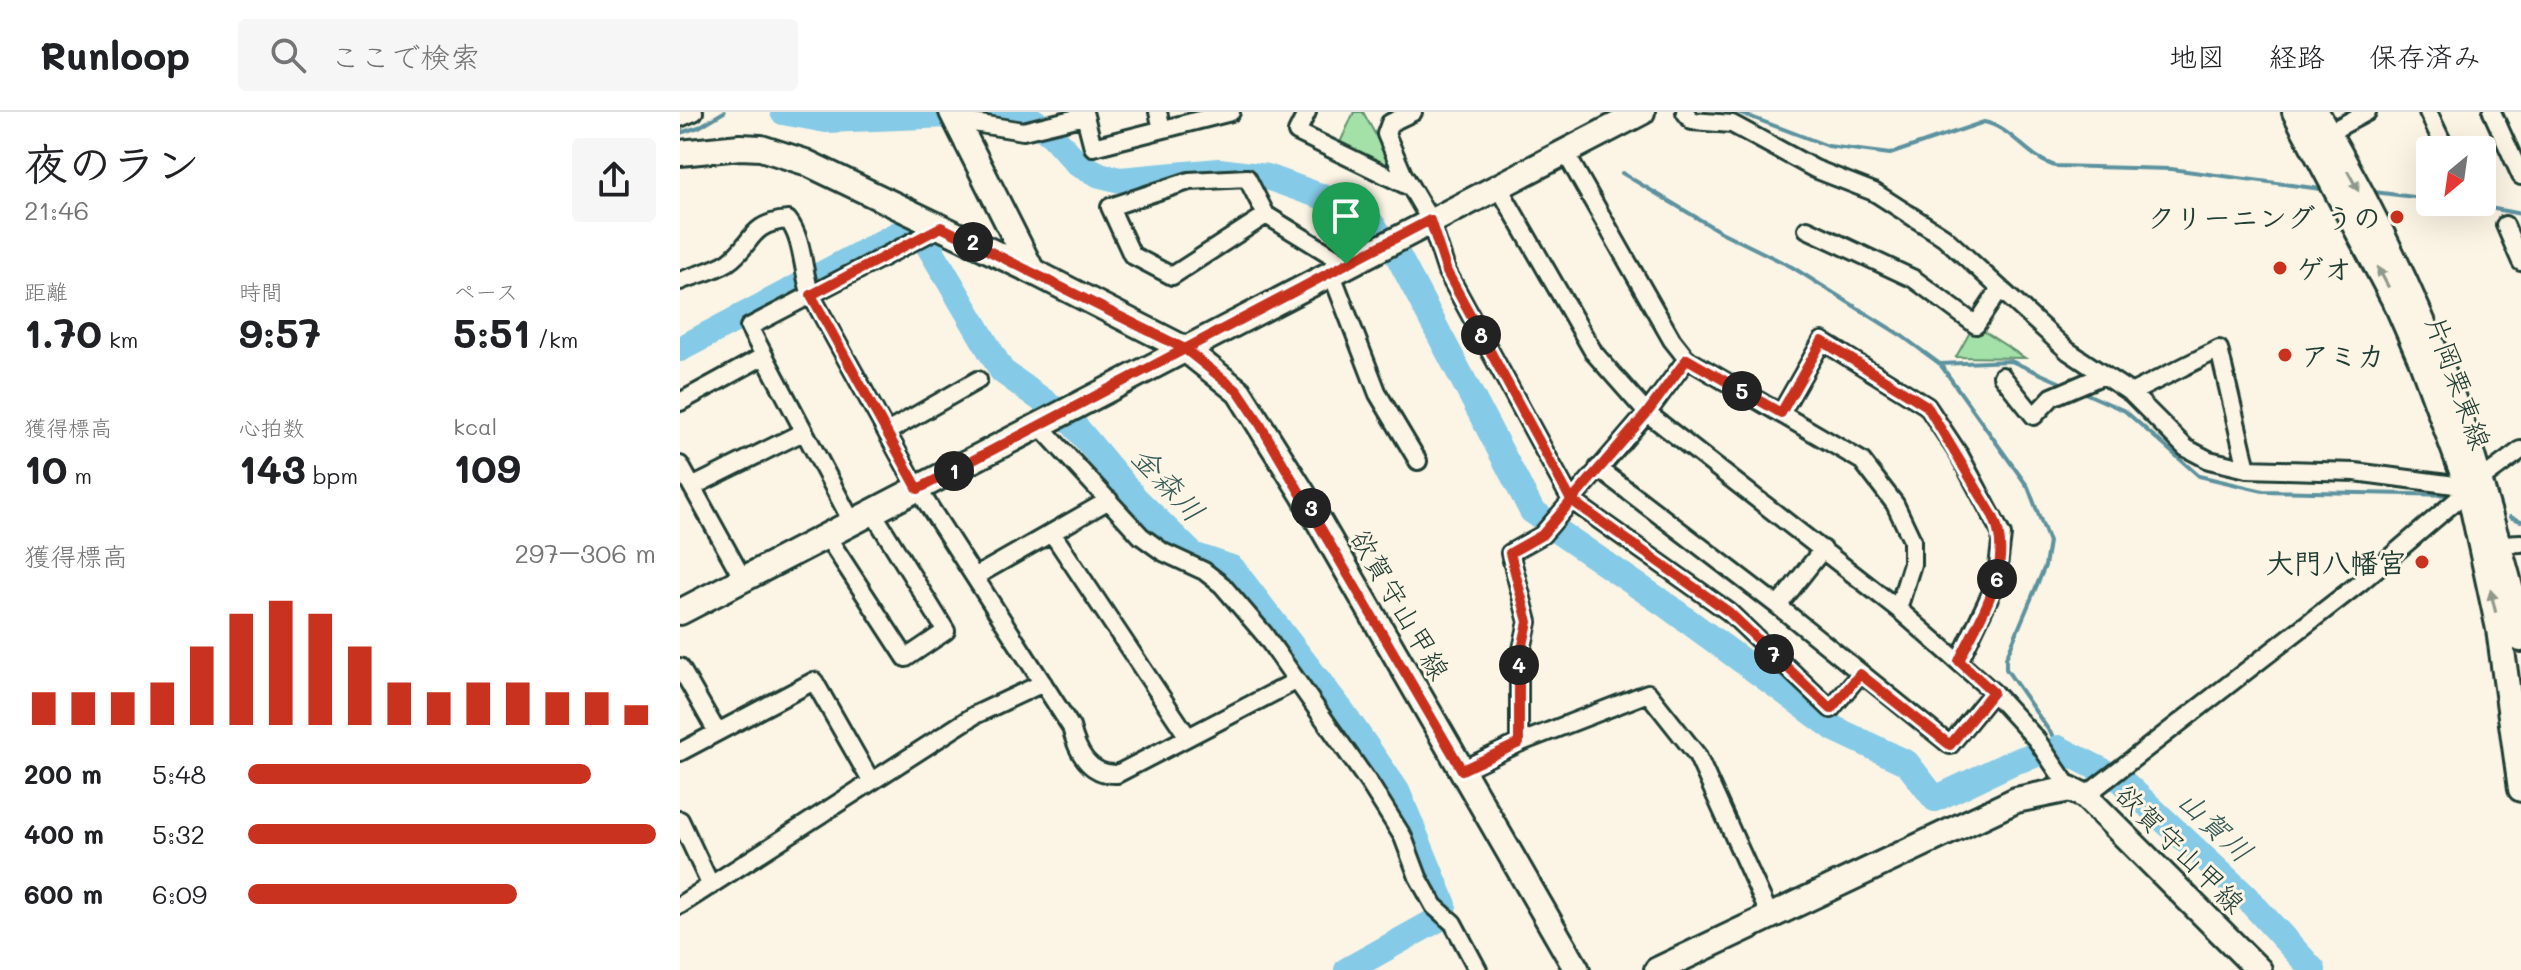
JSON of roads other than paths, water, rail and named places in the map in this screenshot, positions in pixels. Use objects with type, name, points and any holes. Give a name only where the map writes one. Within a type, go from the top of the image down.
[{"type":"main road","points":[[680,612],[1642,112]]},
{"type":"main road","name":"片岡栗東線","points":[[2295,112],[2398,307],[2474,485],[2511,543],[2521,639]]},
{"type":"main road","points":[[954,116],[1032,271]]},
{"type":"main road","name":"片岡栗東線","points":[[2322,122],[2405,278],[2453,396],[2474,485],[2499,629],[2521,789]]},
{"type":"main road","name":"欲賀守山甲線","points":[[680,153],[740,147],[779,152],[1032,271],[1185,349],[1239,392],[1577,970]]},
{"type":"main road","name":"欲賀守山甲線","points":[[1657,970],[2016,800],[2078,793],[2259,970]]},
{"type":"street","points":[[680,118],[694,112]]},
{"type":"street","points":[[954,116],[1023,131],[1084,114],[1093,147],[1160,120],[1231,112]]},
{"type":"street","points":[[1307,112],[1297,132],[1411,188]]},
{"type":"street","points":[[1413,112],[1390,123],[1386,134],[1430,220],[1447,272],[1571,500],[1729,612],[1831,709],[1860,674]]},
{"type":"street","points":[[1685,112],[1692,121],[1732,124],[1815,169],[1874,192],[1944,237],[2068,351],[2131,393],[2186,448],[2209,460],[2247,469],[2355,472],[2474,485]]},
{"type":"street","points":[[2322,122],[2367,112]]},
{"type":"street","points":[[2428,112],[2439,136]]},
{"type":"street","points":[[2492,112],[2521,176]]},
{"type":"street","points":[[1565,152],[1672,340],[1687,359],[1862,461],[1895,504],[1912,540],[1912,564],[1898,609]]},
{"type":"street","points":[[1266,215],[1172,276],[1132,255],[1110,207],[1189,181],[1247,178],[1266,215],[1338,268],[1378,394],[1418,461]]},
{"type":"street","points":[[1498,186],[1594,353],[1647,413],[1823,549],[1959,661],[1993,692],[2036,739],[2078,793],[2361,582],[2474,485],[2521,450]]},
{"type":"street","points":[[680,281],[729,261],[752,233],[775,221],[788,220],[796,230],[811,295],[918,489],[1071,727],[1083,758],[1108,774],[1117,774],[1296,681]]},
{"type":"street","points":[[2505,225],[2521,262]]},
{"type":"street","points":[[826,535],[906,658],[946,631],[803,432],[749,327],[941,227]]},
{"type":"street","points":[[1807,229],[1914,279],[1976,325],[2000,289]]},
{"type":"street","points":[[1781,413],[1822,341],[1927,406],[1960,456],[2002,535],[1996,583],[1959,661]]},
{"type":"street","points":[[2131,393],[2219,349],[2247,469]]},
{"type":"street","points":[[680,402],[762,357]]},
{"type":"street","points":[[1519,743],[1519,663],[1528,622],[1510,553],[1542,535],[1647,413],[1687,359]]},
{"type":"street","points":[[2002,376],[2034,416],[2052,397],[2104,375]]},
{"type":"street","points":[[887,432],[978,380]]},
{"type":"street","points":[[1039,425],[1141,536],[1163,552],[1204,571],[1222,585],[1264,634],[1338,737],[1403,837],[1423,887],[1434,906],[1453,923],[1478,970]]},
{"type":"street","points":[[692,487],[803,432]]},
{"type":"street","points":[[680,465],[743,579]]},
{"type":"street","points":[[1598,468],[1778,606],[1950,745],[1993,692]]},
{"type":"street","points":[[976,576],[1109,500]]},
{"type":"street","points":[[1052,533],[1188,737]]},
{"type":"street","points":[[1778,606],[1823,549]]},
{"type":"street","points":[[680,667],[717,732]]},
{"type":"street","points":[[680,752],[814,681],[871,781]]},
{"type":"street","points":[[680,905],[975,715],[1043,683]]},
{"type":"street","points":[[1462,770],[1519,743],[1648,693],[1697,755],[1770,916]]},
{"type":"street","points":[[680,820],[711,886]]},
{"type":"waterway","points":[[680,133],[699,127],[724,112]]},
{"type":"waterway","name":"山賀川","points":[[783,112],[826,120],[999,113],[1034,121],[1053,136],[1078,164],[1100,175],[1120,180],[1219,171],[1267,177],[1326,198],[1368,219],[1378,232]]},
{"type":"waterway","points":[[1738,112],[1828,146],[1890,154],[1984,122],[2003,130],[2036,156],[2055,166],[2171,169],[2321,189]]},
{"type":"waterway","points":[[1622,173],[1719,231],[1792,267],[1902,336],[1940,364],[2028,487],[2049,542],[2045,566],[2006,658],[2006,669],[2061,748]]},
{"type":"waterway","points":[[2374,192],[2416,197]]},
{"type":"waterway","points":[[2496,209],[2521,214]]},
{"type":"waterway","name":"金森川","points":[[680,349],[911,227],[928,245],[1002,371],[1070,420],[1136,499],[1193,555],[1232,568],[1344,714],[1397,791],[1444,905],[1437,920],[1347,970]]},
{"type":"waterway","name":"山賀川","points":[[1396,252],[1532,511],[1541,517]]},
{"type":"waterway","points":[[1940,364],[2011,361],[2059,382]]},
{"type":"waterway","points":[[2087,394],[2125,411],[2199,476],[2263,491],[2455,495]]},
{"type":"waterway","points":[[2510,517],[2521,521]]},
{"type":"waterway","name":"山賀川","points":[[1553,528],[1666,605],[1835,729],[1907,763],[1935,799],[2032,756]]},
{"type":"waterway","name":"山賀川","points":[[2058,748],[2121,780],[2245,896],[2313,970]]},
{"type":"place","name":"クリーニング うの","points":[[2397,217]]},
{"type":"place","name":"ゲオ","points":[[2280,268]]},
{"type":"place","name":"アミカ","points":[[2285,355]]},
{"type":"place","name":"大門八幡宮","points":[[2422,562]]}]
